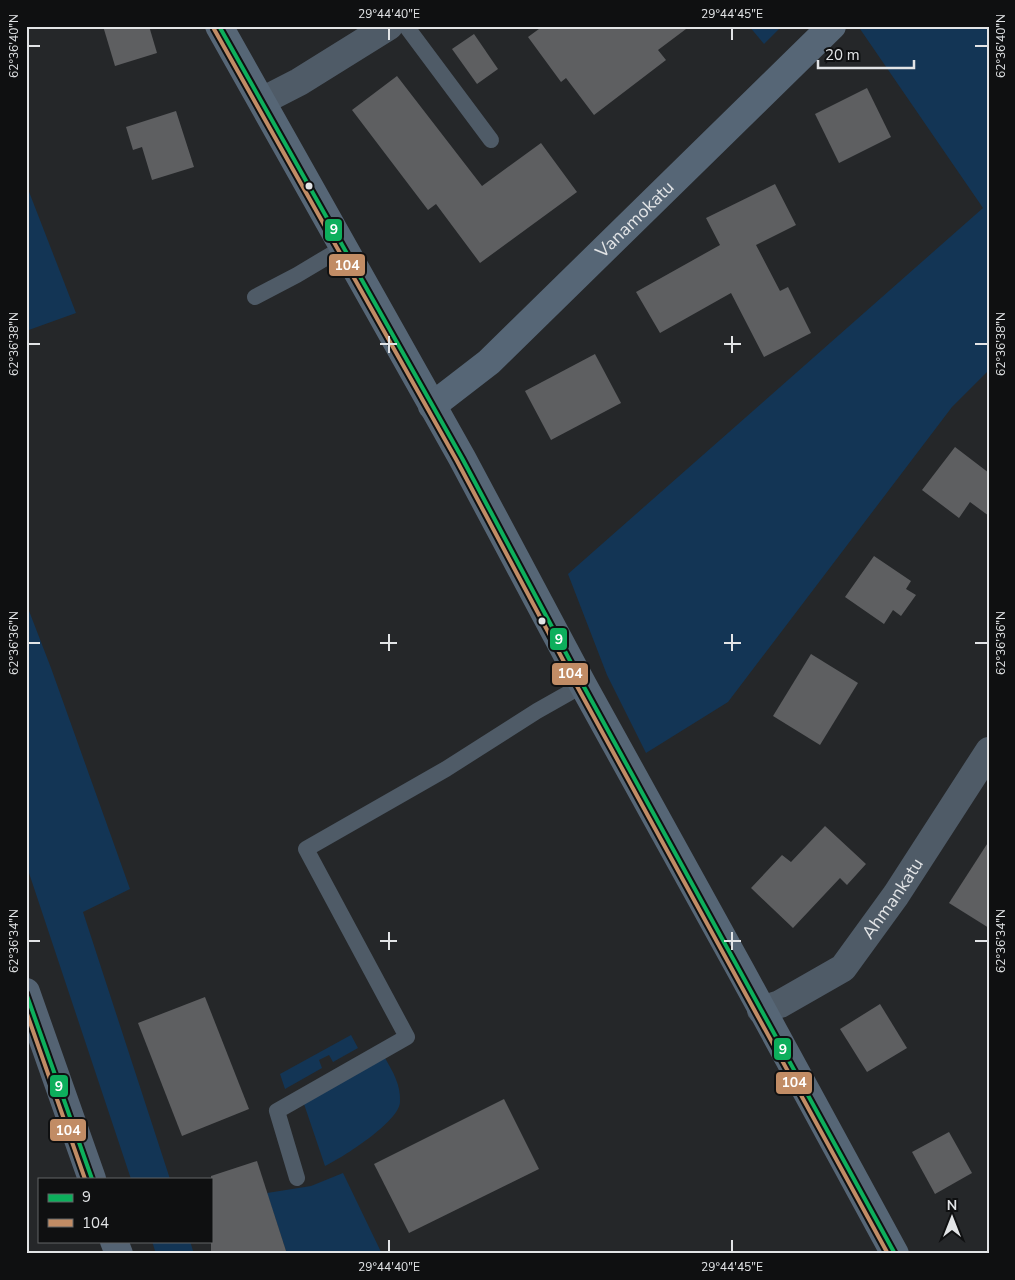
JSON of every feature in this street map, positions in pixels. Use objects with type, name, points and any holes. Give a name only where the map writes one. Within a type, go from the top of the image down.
[{"type":"main road","points":[[26,992],[92,1178]]},
{"type":"main road","points":[[114,1242],[119,1254]]},
{"type":"street","points":[[219,26],[432,406],[895,1254]]},
{"type":"street","points":[[262,101],[299,82],[389,26]]},
{"type":"street","name":"Vanamokatu","points":[[432,406],[489,362],[832,26]]},
{"type":"street","name":"Ahmankatu","points":[[761,1010],[780,1004],[843,968],[896,894],[989,750]]},
{"type":"lane","points":[[406,26],[491,140]]},
{"type":"lane","points":[[255,297],[344,247]]},
{"type":"lane","points":[[297,1178],[277,1111],[407,1037],[306,849],[446,769],[583,685]]},
{"type":"shaded area","points":[[749,26],[782,26],[764,44]]},
{"type":"shaded area","points":[[858,26],[989,26],[989,370],[952,407],[728,702],[646,753],[607,675],[568,574],[983,208]]},
{"type":"shaded area","points":[[26,184],[76,313],[26,331]]},
{"type":"shaded area","points":[[26,603],[130,889],[83,912],[170,1178],[131,1178],[26,864]]},
{"type":"shaded area","points":[[351,1035],[358,1048],[333,1062],[329,1055],[319,1060],[322,1068],[285,1089],[280,1074]]},
{"type":"shaded area","points":[[385,1058],[398,1084],[400,1102],[397,1110],[380,1129],[325,1166],[304,1104]]},
{"type":"shaded area","points":[[343,1173],[382,1254],[287,1254],[267,1193],[311,1186]]},
{"type":"shaded area","points":[[152,1242],[190,1242],[194,1254],[156,1254]]},
{"type":"building","points":[[103,26],[149,26],[157,53],[115,66]]},
{"type":"building","points":[[543,26],[690,26],[658,50],[666,60],[594,115],[566,78],[561,82],[528,37]]},
{"type":"building","points":[[474,34],[498,69],[477,84],[452,49]]},
{"type":"building","points":[[397,76],[482,186],[541,143],[577,192],[480,263],[436,204],[428,210],[352,110]]},
{"type":"building","points":[[867,88],[891,137],[839,163],[815,114]]},
{"type":"building","points":[[176,111],[194,167],[152,180],[142,147],[133,150],[126,127]]},
{"type":"building","points":[[775,184],[796,225],[756,245],[780,291],[788,287],[811,333],[764,357],[731,293],[660,333],[636,292],[720,245],[706,218]]},
{"type":"building","points":[[595,354],[621,403],[551,440],[525,391]]},
{"type":"building","points":[[955,447],[989,473],[989,516],[970,502],[959,518],[922,490]]},
{"type":"building","points":[[874,556],[911,581],[906,589],[916,595],[901,616],[893,610],[884,624],[845,597]]},
{"type":"building","points":[[811,654],[858,683],[820,745],[773,716]]},
{"type":"building","points":[[825,826],[866,864],[847,885],[840,878],[793,928],[751,888],[782,855],[791,862]]},
{"type":"building","points":[[989,841],[989,928],[949,903]]},
{"type":"building","points":[[205,997],[249,1109],[182,1136],[138,1023]]},
{"type":"building","points":[[880,1004],[907,1048],[867,1072],[840,1029]]},
{"type":"building","points":[[504,1099],[539,1169],[409,1233],[374,1164]]},
{"type":"building","points":[[949,1132],[972,1173],[935,1194],[912,1152]]},
{"type":"building","points":[[257,1161],[287,1254],[211,1254],[211,1176]]},
{"type":"transit line","name":"9","points":[[219,26],[462,458],[583,685],[895,1254]]},
{"type":"transit line","name":"104","points":[[214,29],[457,461],[578,688],[888,1254]]},
{"type":"transit line","name":"9","points":[[26,993],[92,1178]]},
{"type":"transit line","name":"104","points":[[26,1011],[85,1178]]}]
